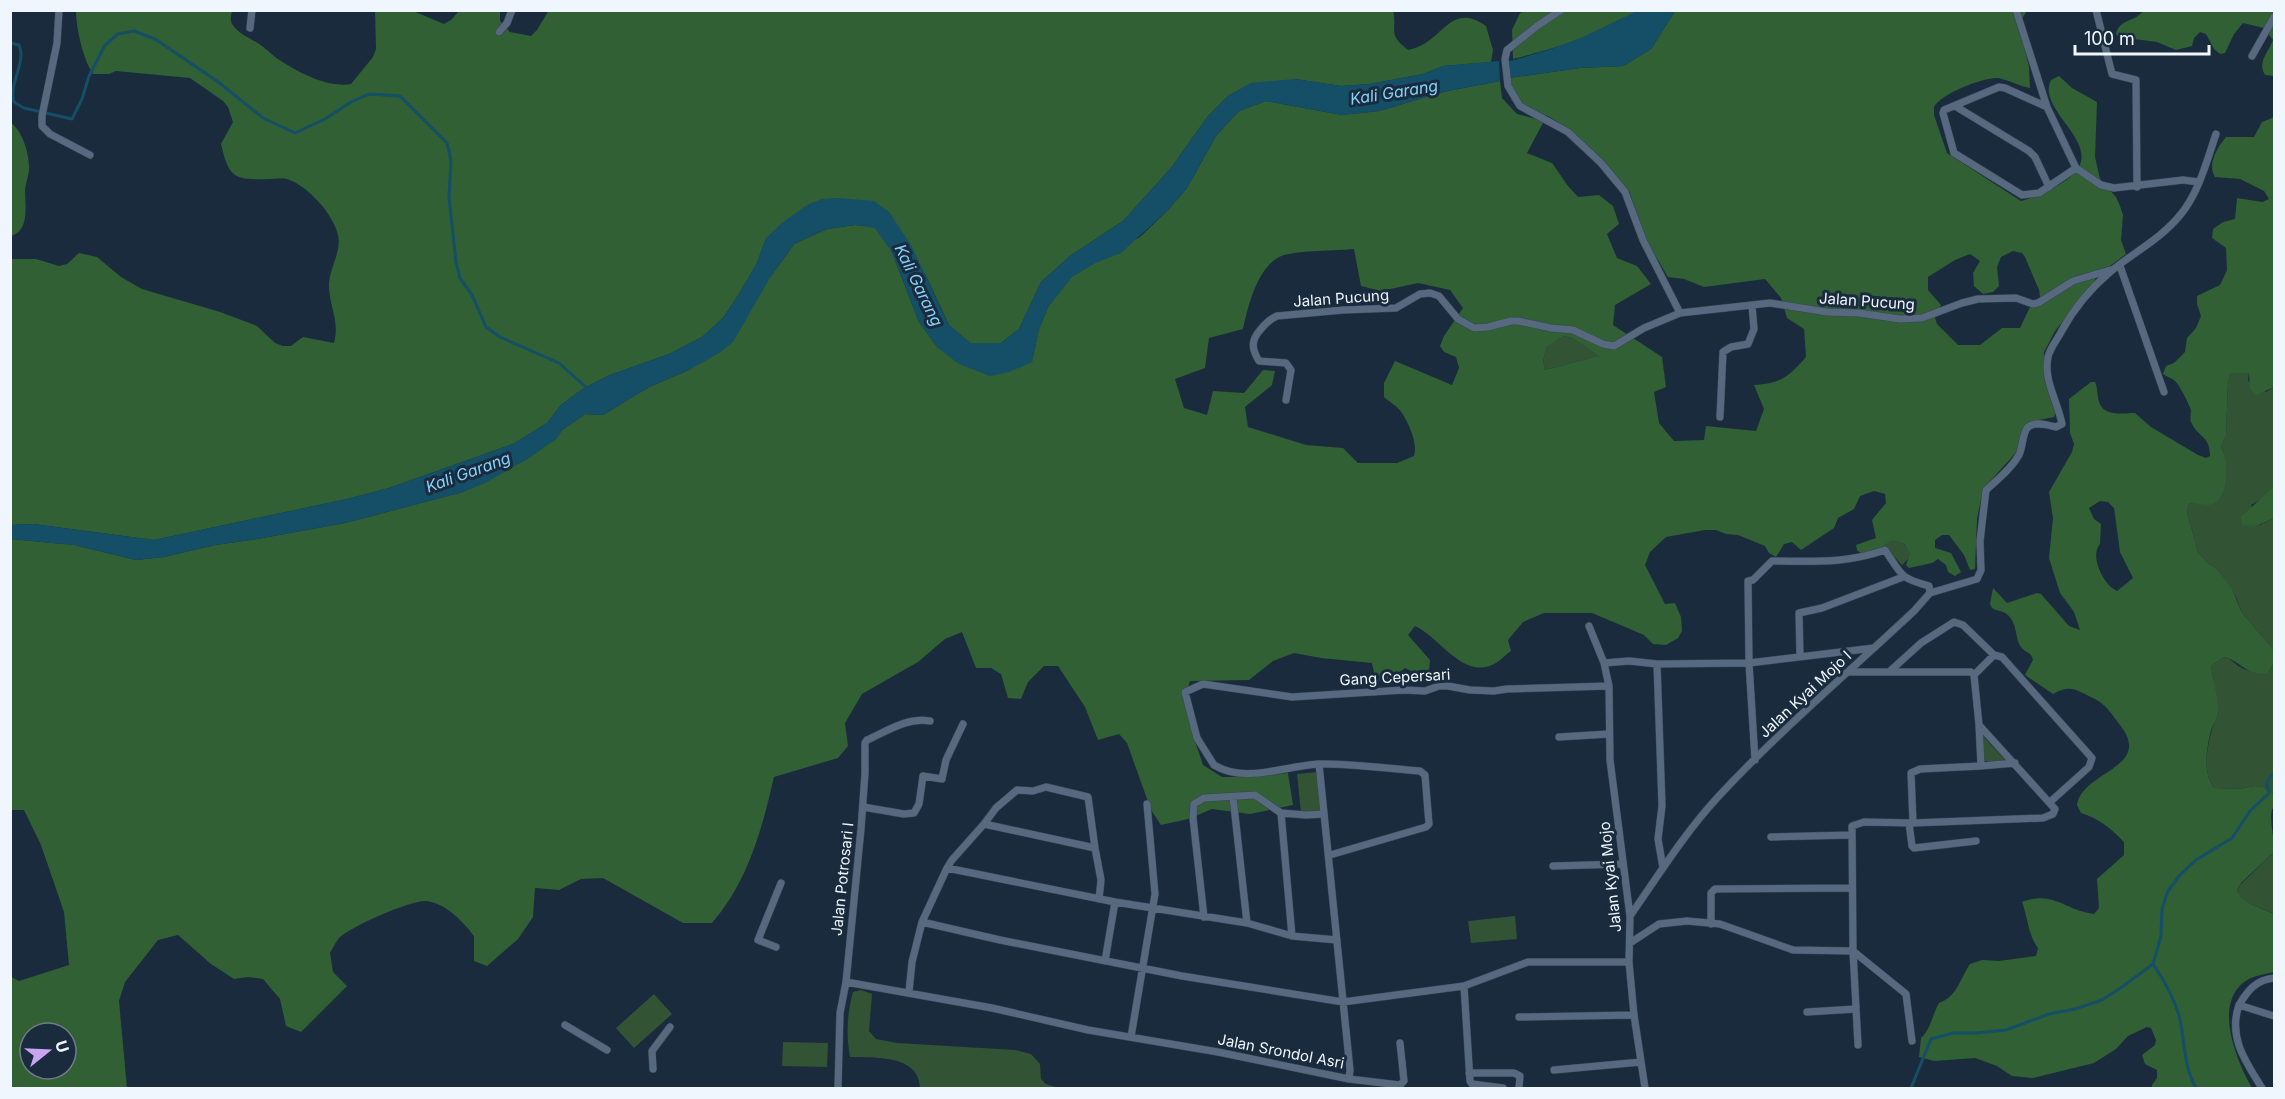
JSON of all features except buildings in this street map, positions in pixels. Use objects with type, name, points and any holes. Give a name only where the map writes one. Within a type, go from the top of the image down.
[{"type":"street","points":[[59,10],[57,43],[42,126],[50,134],[90,155]]},
{"type":"street","points":[[250,28],[252,10]]},
{"type":"street","points":[[499,32],[507,23],[512,10]]},
{"type":"street","points":[[1561,10],[1507,51],[1505,59],[1508,86],[1520,106],[1569,133],[1601,163],[1625,192],[1643,240],[1680,313]]},
{"type":"street","points":[[2016,10],[2047,107],[2076,168],[2101,185],[2114,188],[2182,180],[2199,182]]},
{"type":"street","points":[[2096,10],[2111,72],[2114,75],[2136,80],[2137,187]]},
{"type":"street","points":[[2252,56],[2274,17]]},
{"type":"street","points":[[2047,107],[1999,87],[1942,113],[1954,153],[2022,195],[2040,193],[2076,168]]},
{"type":"street","points":[[1955,106],[2029,151],[2035,157],[2049,187]]},
{"type":"street","points":[[2164,392],[2116,268],[2148,246],[2182,213],[2199,182],[2216,134]]},
{"type":"street","name":"Jalan Pucung","points":[[1286,400],[1291,370],[1286,363],[1259,361],[1252,344],[1254,336],[1273,317],[1343,310],[1396,308],[1420,294],[1430,293],[1439,296],[1458,319],[1474,328],[1518,321],[1573,330],[1603,344],[1614,346],[1644,328],[1680,313],[1773,302],[1827,312],[1859,313],[1900,319],[1922,318],[1978,299],[2016,298],[2033,304],[2073,281],[2116,268]]},
{"type":"street","name":"Jalan Kyai Mojo I","points":[[1630,916],[1680,843],[1716,799],[1755,760],[1930,593],[1977,579],[1981,570],[1980,541],[1985,492],[2010,468],[2020,453],[2026,430],[2031,425],[2056,427],[2062,424],[2048,374],[2049,356],[2066,322],[2097,284],[2116,268]]},
{"type":"street","points":[[1720,417],[1724,352],[1731,347],[1748,344],[1754,329],[1752,305]]},
{"type":"street","name":"Jalan Kyai Mojo I","points":[[1755,760],[1749,663],[1748,581],[1753,580],[1772,561],[1860,559],[1885,550],[1903,577]]},
{"type":"street","points":[[1800,656],[1799,613],[1822,608],[1903,577],[1909,581],[1929,586],[1930,593]]},
{"type":"street","points":[[1889,672],[1921,643],[1954,622],[1963,625],[1994,655],[2002,657],[2092,758],[2090,767],[2050,801]]},
{"type":"street","name":"Jalan Kyai Mojo","points":[[1589,626],[1604,663],[1609,686],[1610,760],[1630,916],[1629,962],[1645,1089]]},
{"type":"street","name":"Jalan Kyai Mojo I","points":[[1604,663],[1629,661],[1657,664],[1749,663],[1874,648]]},
{"type":"street","points":[[1974,675],[1994,655]]},
{"type":"street","points":[[1657,664],[1662,807],[1658,839],[1663,868]]},
{"type":"street","points":[[1848,672],[1971,672],[1974,675]]},
{"type":"street","points":[[1974,675],[1981,766]]},
{"type":"street","name":"Gang Cepersari","points":[[1319,764],[1248,774],[1216,766],[1197,738],[1185,692],[1203,684],[1292,697],[1404,690],[1425,691],[1438,686],[1494,691],[1507,688],[1609,686]]},
{"type":"street","name":"Jalan Potrosari I","points":[[838,1089],[840,1013],[846,982],[862,807],[865,773],[864,750],[867,740],[906,723],[930,721]]},
{"type":"street","points":[[862,807],[904,814],[914,813],[919,804],[923,776],[942,779],[946,760],[963,724]]},
{"type":"street","points":[[1858,1045],[1853,951],[1852,826],[1860,823],[2043,818],[2053,814],[2055,806],[1979,725]]},
{"type":"street","points":[[1559,737],[1609,734]]},
{"type":"street","points":[[1976,841],[1914,848],[1912,846],[1912,772],[1920,769],[2015,763]]},
{"type":"street","points":[[1319,764],[1420,771],[1426,779],[1429,824],[1426,827],[1330,855]]},
{"type":"street","name":"Jalan Srondol Asri","points":[[846,982],[909,992],[1349,1079],[1330,855],[1319,764]]},
{"type":"street","points":[[909,992],[912,962],[922,922],[947,868],[996,808],[1017,790],[1057,788],[1088,797],[1101,880],[1099,899]]},
{"type":"street","points":[[1204,916],[1193,819],[1194,804],[1204,798],[1255,795],[1281,813],[1306,816],[1324,814]]},
{"type":"street","points":[[1233,797],[1246,924]]},
{"type":"street","points":[[1131,1037],[1153,909],[1154,876],[1147,804]]},
{"type":"street","points":[[1281,813],[1292,936]]},
{"type":"street","points":[[984,824],[1095,848]]},
{"type":"street","points":[[1772,837],[1851,835]]},
{"type":"street","points":[[1553,866],[1623,864]]},
{"type":"street","points":[[947,868],[1115,902],[1246,924],[1292,936],[1337,940]]},
{"type":"street","points":[[776,947],[758,940],[781,883]]},
{"type":"street","points":[[1711,924],[1710,893],[1715,889],[1852,888]]},
{"type":"street","points":[[1105,961],[1115,902]]},
{"type":"street","points":[[1630,943],[1662,923],[1687,921],[1720,924],[1793,950],[1853,951],[1906,994],[1912,1041]]},
{"type":"street","points":[[922,922],[1105,961],[1254,989],[1343,1002],[1464,986],[1528,962],[1629,962]]},
{"type":"street","points":[[2262,1089],[2235,1040],[2236,1012],[2248,990],[2255,984],[2274,978]]},
{"type":"street","points":[[1464,986],[1469,1073],[1472,1084],[1503,1089]]},
{"type":"street","points":[[2239,1005],[2274,1016]]},
{"type":"street","points":[[1808,1012],[1856,1009]]},
{"type":"street","points":[[1519,1017],[1634,1015]]},
{"type":"street","points":[[565,1025],[607,1050]]},
{"type":"street","points":[[653,1069],[652,1051],[670,1027]]},
{"type":"street","points":[[1349,1079],[1403,1084],[1400,1043]]},
{"type":"street","points":[[1554,1070],[1641,1062]]},
{"type":"street","points":[[1469,1073],[1514,1073],[1520,1076],[1519,1089]]},
{"type":"green space","points":[[375,10],[413,11],[444,24],[459,11],[500,11],[500,21],[510,32],[531,36],[549,10],[1393,10],[1395,35],[1408,50],[1420,46],[1446,26],[1463,18],[1473,19],[1486,26],[1493,50],[1491,62],[1443,66],[1423,74],[1370,84],[1341,86],[1295,79],[1229,95],[1208,116],[1171,168],[1123,221],[1070,256],[1041,282],[1019,329],[1001,343],[970,343],[949,325],[927,278],[889,212],[766,238],[757,263],[739,294],[723,318],[702,337],[669,354],[610,375],[584,388],[561,405],[547,423],[513,444],[389,488],[154,540],[33,524],[11,525],[10,259],[36,259],[59,266],[67,264],[79,253],[97,257],[121,277],[142,289],[220,312],[257,326],[275,343],[283,346],[291,346],[303,337],[334,343],[336,335],[329,285],[339,241],[335,227],[325,210],[311,194],[295,182],[287,179],[248,179],[235,175],[227,164],[221,144],[233,122],[228,107],[190,78],[116,71],[109,74],[93,74],[81,43],[76,11],[232,11],[231,21],[235,28],[278,59],[314,78],[342,85],[351,84],[373,57],[376,49]]},
{"type":"green space","points":[[1525,11],[1637,11],[1595,33],[1560,46],[1513,59],[1512,30],[1520,13]]},
{"type":"green space","points":[[1675,11],[2027,11],[2019,23],[2029,67],[2030,88],[1991,78],[1953,92],[1934,107],[1934,115],[1947,153],[2021,201],[2060,184],[2076,171],[2082,158],[2079,145],[2072,132],[2054,106],[2049,93],[2051,80],[2059,76],[2072,88],[2097,102],[2095,157],[2100,179],[2116,197],[2123,215],[2121,240],[2126,254],[2110,266],[2097,270],[2095,281],[2055,331],[2044,352],[2044,373],[2056,412],[2054,417],[2039,420],[2027,433],[2022,446],[1983,489],[1977,519],[1975,569],[1970,570],[1964,555],[1949,535],[1942,535],[1935,540],[1935,548],[1951,553],[1961,572],[1955,576],[1948,572],[1946,565],[1938,559],[1932,563],[1909,568],[1906,565],[1910,554],[1905,545],[1897,541],[1890,541],[1883,547],[1863,555],[1857,550],[1856,545],[1876,538],[1872,520],[1886,503],[1885,494],[1874,491],[1860,496],[1854,509],[1838,518],[1834,528],[1801,550],[1792,542],[1784,544],[1776,557],[1769,553],[1765,546],[1738,535],[1716,530],[1666,537],[1650,552],[1645,565],[1665,604],[1675,603],[1681,617],[1682,631],[1678,638],[1666,645],[1653,644],[1644,635],[1592,613],[1544,613],[1523,622],[1508,640],[1511,651],[1496,663],[1484,667],[1473,667],[1463,663],[1415,626],[1408,635],[1430,660],[1429,672],[1413,672],[1405,668],[1394,677],[1381,682],[1375,677],[1372,663],[1294,653],[1273,661],[1249,680],[1190,681],[1187,691],[1188,713],[1203,765],[1222,777],[1288,773],[1293,805],[1250,814],[1212,809],[1188,819],[1161,825],[1151,810],[1127,743],[1119,734],[1098,740],[1085,707],[1058,666],[1044,666],[1028,682],[1021,699],[1008,698],[1001,674],[991,668],[976,668],[962,632],[945,639],[918,662],[862,694],[845,723],[848,746],[838,758],[774,777],[752,854],[735,890],[712,923],[683,923],[603,878],[581,879],[559,890],[535,888],[533,917],[518,939],[487,966],[474,961],[474,936],[459,919],[447,909],[433,902],[418,902],[381,915],[340,937],[330,953],[333,972],[347,986],[301,1032],[286,1026],[280,999],[263,979],[248,977],[234,979],[211,964],[178,935],[158,940],[125,982],[119,1001],[127,1088],[11,1088],[11,977],[19,981],[69,965],[64,912],[41,845],[24,810],[11,810],[11,539],[74,545],[136,560],[164,557],[215,545],[345,523],[463,492],[556,439],[562,430],[585,414],[603,415],[649,387],[689,370],[771,276],[794,244],[827,229],[855,225],[875,227],[891,250],[919,322],[938,348],[1032,361],[1039,329],[1048,307],[1072,276],[1140,237],[1168,210],[1187,188],[1216,136],[1239,111],[1266,101],[1342,115],[1379,111],[1443,92],[1500,81],[1502,98],[1517,114],[1544,121],[1527,153],[1552,163],[1578,197],[1599,195],[1613,206],[1619,224],[1607,234],[1617,258],[1637,266],[1651,284],[1615,305],[1613,325],[1662,357],[1666,387],[1654,392],[1659,423],[1674,441],[1704,440],[1706,426],[1756,431],[1764,409],[1754,385],[1771,383],[1784,378],[1806,357],[1804,329],[1787,318],[1781,298],[1765,279],[1704,287],[1684,279],[1668,277],[1646,240],[1629,191],[1573,132],[1548,116],[1519,107],[1511,100],[1509,78],[1580,68],[1623,66],[1651,49]],"holes":[[[1354,249],[1361,286],[1381,291],[1418,283],[1450,290],[1463,308],[1440,346],[1444,352],[1456,357],[1459,368],[1452,385],[1395,361],[1384,383],[1384,397],[1400,411],[1410,428],[1415,446],[1414,456],[1397,463],[1358,463],[1343,448],[1306,445],[1248,427],[1245,407],[1272,385],[1275,371],[1263,370],[1244,393],[1213,391],[1207,415],[1184,408],[1175,379],[1205,368],[1209,338],[1243,329],[1256,286],[1267,267],[1275,260],[1292,253]],[[2013,251],[2022,253],[2025,257],[2039,290],[2041,304],[2030,307],[2020,328],[2002,328],[1980,345],[1958,345],[1937,324],[1935,318],[1941,305],[1928,290],[1928,277],[1955,260],[1970,254],[1980,261],[1973,273],[1974,286],[1983,294],[1993,292],[1999,286],[1997,267],[2001,257]],[[1564,336],[1572,338],[1599,356],[1545,370],[1543,361],[1547,346]]]},
{"type":"green space","points":[[2143,11],[2274,11],[2274,76],[2265,75],[2262,66],[2273,40],[2264,28],[2243,23],[2234,34],[2225,53],[2220,54],[2214,49],[2206,34],[2200,32],[2194,38],[2192,46],[2176,50],[2157,42],[2119,37],[2116,34],[2120,26]]},
{"type":"green space","points":[[2274,117],[2274,387],[2256,395],[2250,389],[2249,373],[2231,373],[2228,381],[2226,436],[2221,446],[2226,468],[2225,486],[2219,500],[2207,505],[2189,504],[2187,512],[2198,552],[2216,568],[2232,589],[2242,613],[2274,650],[2274,662],[2268,673],[2249,671],[2224,657],[2211,666],[2218,711],[2211,730],[2207,752],[2210,782],[2214,788],[2238,789],[2255,786],[2263,787],[2274,794],[2271,820],[2274,852],[2241,883],[2237,891],[2248,903],[2274,914],[2274,972],[2251,978],[2239,987],[2232,1000],[2229,1014],[2234,1046],[2252,1088],[2152,1088],[2157,1078],[2157,1070],[2145,1064],[2142,1055],[2155,1045],[2156,1040],[2151,1028],[2147,1027],[2128,1036],[2116,1049],[2094,1063],[2033,1078],[2012,1076],[1997,1066],[1975,1058],[1934,1061],[1919,1057],[1921,1038],[1939,1003],[1955,991],[1970,964],[1982,960],[1999,961],[2036,956],[2038,948],[2030,932],[2022,902],[2042,898],[2094,914],[2099,908],[2097,879],[2124,855],[2124,842],[2104,825],[2081,813],[2077,805],[2082,794],[2091,784],[2123,760],[2128,751],[2128,739],[2111,712],[2096,699],[2072,689],[2053,694],[2025,675],[2033,660],[2032,657],[2021,647],[2009,616],[1992,608],[1990,604],[1993,588],[2007,603],[2037,593],[2041,594],[2069,626],[2080,630],[2074,612],[2060,593],[2049,558],[2053,518],[2049,492],[2072,452],[2074,444],[2070,433],[2069,399],[2091,382],[2095,382],[2099,402],[2105,410],[2114,413],[2135,413],[2151,427],[2198,455],[2206,458],[2210,456],[2210,449],[2206,441],[2191,422],[2191,410],[2182,390],[2175,381],[2163,374],[2166,366],[2174,363],[2185,352],[2187,338],[2196,328],[2201,316],[2197,296],[2220,285],[2227,270],[2226,248],[2212,238],[2213,229],[2223,222],[2235,219],[2237,198],[2262,202],[2269,199],[2264,191],[2240,179],[2215,177],[2212,167],[2216,151],[2226,137],[2254,137],[2262,122]],"holes":[[[2100,501],[2108,502],[2114,508],[2120,552],[2133,578],[2117,591],[2107,583],[2097,563],[2101,524],[2094,519],[2089,508]]]},
{"type":"green space","points":[[11,123],[19,132],[27,151],[29,171],[25,189],[24,223],[17,233],[11,236]]},
{"type":"green space","points":[[1564,336],[1572,338],[1600,356],[1545,370],[1543,361],[1547,345]]},
{"type":"green space","points":[[2249,372],[2248,381],[2266,392],[2274,387],[2274,486],[2266,496],[2251,505],[2260,525],[2274,518],[2274,650],[2242,613],[2236,597],[2216,568],[2198,552],[2187,512],[2189,504],[2197,502],[2205,505],[2217,484],[2224,461],[2221,446],[2226,436],[2228,381],[2231,373]]},
{"type":"green space","points":[[2274,486],[2274,518],[2255,525],[2242,525],[2241,517]]},
{"type":"green space","points":[[1895,535],[1913,554],[1902,565],[1884,546]]},
{"type":"green space","points":[[2224,657],[2243,669],[2257,672],[2268,673],[2274,662],[2274,794],[2263,787],[2255,786],[2238,789],[2214,788],[2210,782],[2207,752],[2218,711],[2211,666]]},
{"type":"green space","points":[[1983,736],[2006,761],[1983,761]]},
{"type":"green space","points":[[1317,772],[1321,811],[1301,813],[1297,774]]},
{"type":"green space","points":[[2274,852],[2274,914],[2248,903],[2237,891],[2241,884]]},
{"type":"green space","points":[[1515,916],[1517,939],[1471,943],[1468,921]]},
{"type":"green space","points":[[861,990],[872,994],[869,1031],[876,1039],[897,1043],[1015,1050],[1031,1054],[1040,1064],[1041,1079],[1046,1084],[1059,1088],[920,1088],[918,1077],[904,1064],[882,1058],[850,1057],[849,1008],[853,992]]},
{"type":"green space","points":[[654,994],[672,1014],[634,1048],[616,1028]]},
{"type":"green space","points":[[783,1042],[828,1043],[827,1067],[782,1066]]},
{"type":"water","points":[[1637,11],[1675,11],[1651,49],[1623,66],[1580,68],[1509,78],[1507,62],[1583,37]]},
{"type":"water","name":"Kali Garang","points":[[1499,61],[1500,81],[1443,92],[1379,111],[1342,115],[1266,101],[1239,111],[1216,136],[1187,188],[1168,210],[1121,253],[1095,263],[1072,277],[1048,307],[1039,329],[1032,362],[1009,372],[990,376],[959,364],[938,348],[919,322],[891,250],[875,228],[855,225],[827,229],[794,244],[771,276],[733,342],[719,353],[689,370],[649,387],[603,415],[585,414],[529,458],[485,483],[463,492],[345,523],[215,545],[164,557],[136,560],[74,545],[11,539],[11,525],[33,524],[154,540],[389,488],[513,444],[547,423],[561,405],[584,388],[610,375],[669,354],[702,337],[723,318],[739,294],[757,263],[766,238],[807,205],[822,199],[874,201],[889,212],[911,245],[949,325],[970,343],[1001,343],[1019,329],[1041,282],[1070,256],[1123,221],[1171,168],[1208,116],[1229,95],[1251,83],[1295,79],[1341,86],[1370,84],[1423,74],[1443,66]]},
{"type":"waterway","points":[[10,43],[19,45],[21,52],[13,88],[14,102],[24,108],[72,119],[82,99],[89,76],[105,45],[118,34],[134,31],[155,39],[217,81],[263,118],[295,133],[369,94],[400,96],[447,143],[451,161],[449,197],[456,262],[460,278],[472,295],[486,327],[500,337],[559,363],[588,389]]},
{"type":"waterway","points":[[1911,1088],[1931,1039],[1953,1033],[2006,1030],[2049,1014],[2075,1009],[2102,1000],[2153,964],[2161,936],[2162,909],[2168,891],[2180,875],[2196,860],[2232,838],[2250,811],[2269,793],[2267,782],[2274,774]]},
{"type":"waterway","points":[[2153,964],[2177,1008],[2186,1062],[2196,1088]]}]
